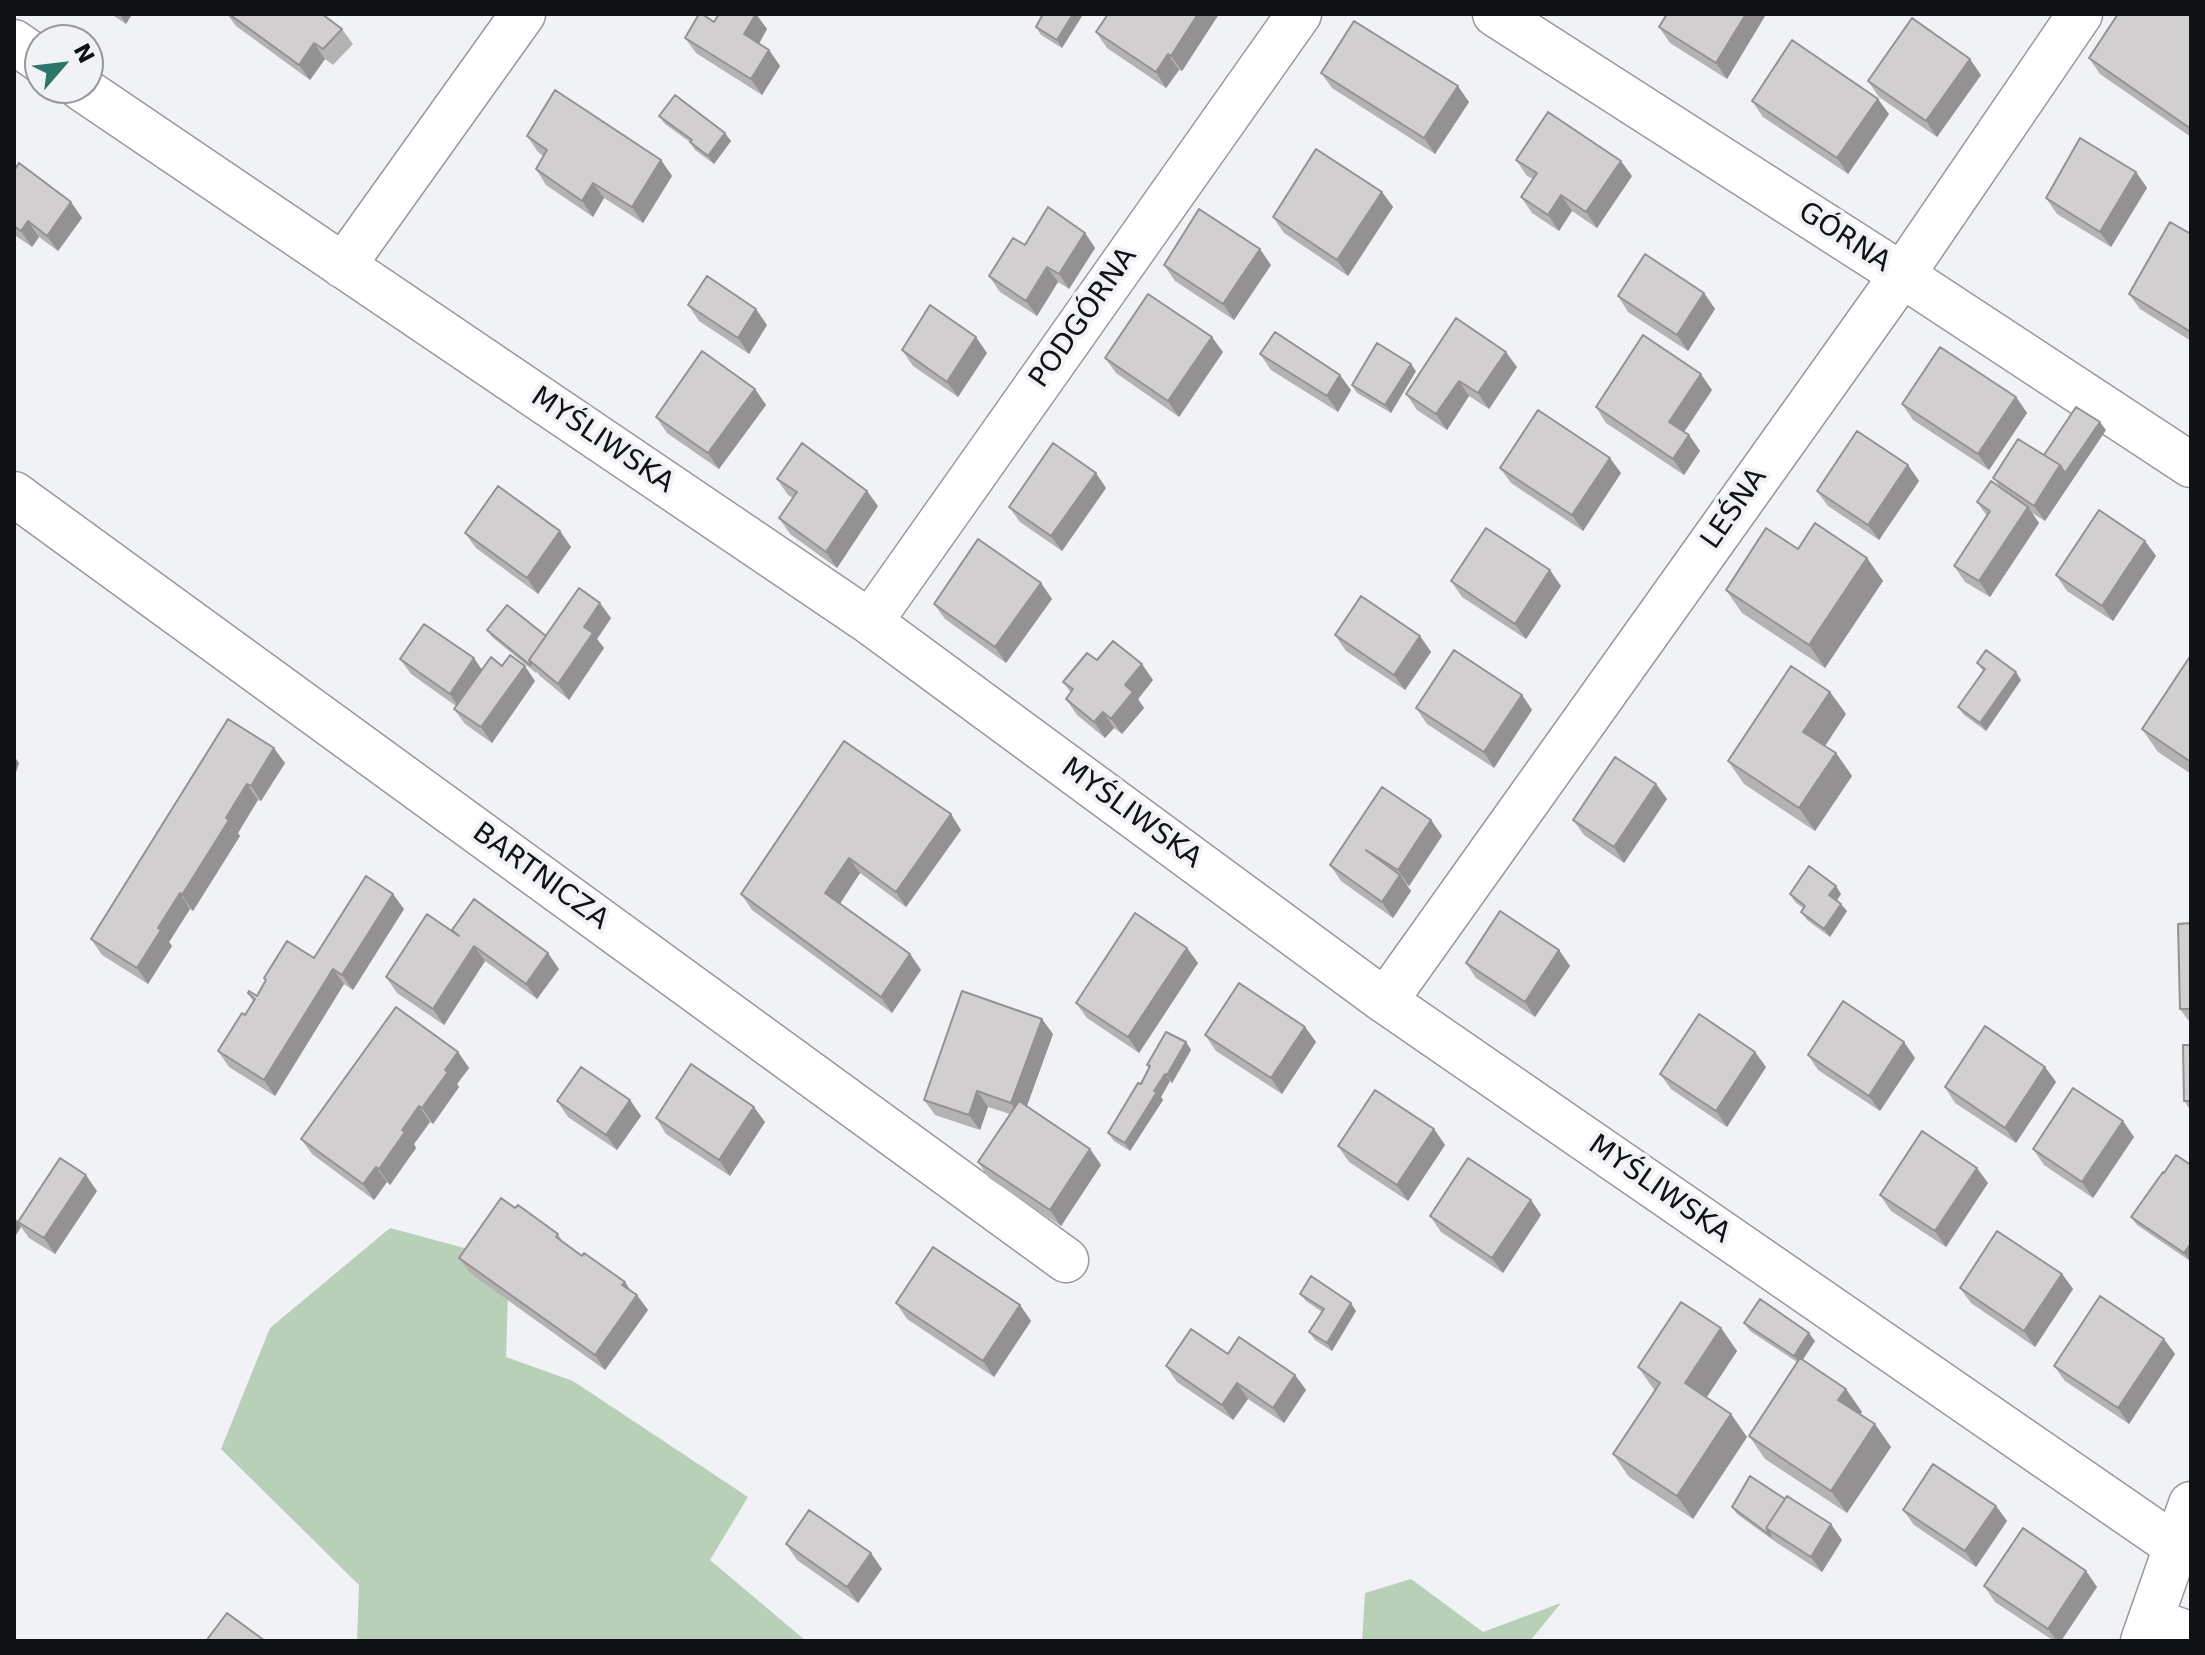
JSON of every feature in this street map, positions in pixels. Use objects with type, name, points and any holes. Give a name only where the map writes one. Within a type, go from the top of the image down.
[{"type":"street","points":[[343,266],[523,14]]},
{"type":"street","name":"PODGÓRNA","points":[[870,622],[1299,14]]},
{"type":"street","name":"GÓRNA","points":[[1495,14],[2191,465]]},
{"type":"street","name":"LEŚNA","points":[[1385,1001],[1902,275],[2080,14]]},
{"type":"street","name":"MYŚLIWSKA","points":[[104,104],[870,622],[1385,1001],[2177,1547]]},
{"type":"street","name":"BARTNICZA","points":[[14,494],[1066,1260]]},
{"type":"street","points":[[2162,1632],[2177,1547],[2191,1504]]},
{"type":"green space","points":[[390,1228],[509,1260],[506,1357],[573,1381],[748,1497],[710,1560],[806,1641],[357,1641],[359,1585],[221,1449],[270,1328]]},
{"type":"green space","points":[[1411,1579],[1483,1632],[1561,1603],[1530,1641],[1362,1641],[1365,1593]]},
{"type":"building","points":[[229,14],[322,14],[342,29],[323,49],[314,43],[299,65]]},
{"type":"building","points":[[699,14],[714,22],[719,14],[756,14],[744,34],[769,50],[751,79],[685,38]]},
{"type":"building","points":[[1043,14],[1073,14],[1057,40],[1036,27]]},
{"type":"building","points":[[1108,14],[1198,14],[1171,56],[1168,54],[1156,72],[1096,32]]},
{"type":"building","points":[[1667,14],[1746,14],[1716,63],[1659,27]]},
{"type":"building","points":[[2118,14],[2191,14],[2191,129],[2089,58]]},
{"type":"building","points":[[1912,18],[1970,59],[1926,121],[1868,81]]},
{"type":"building","points":[[1354,21],[1458,86],[1424,138],[1321,73]]},
{"type":"building","points":[[1792,40],[1878,99],[1837,158],[1752,101]]},
{"type":"building","points":[[555,90],[661,160],[632,207],[593,183],[582,201],[536,169],[547,150],[527,136]]},
{"type":"building","points":[[675,95],[725,133],[708,156],[659,116]]},
{"type":"building","points":[[1548,112],[1621,161],[1586,212],[1561,195],[1548,215],[1521,197],[1537,173],[1516,160]]},
{"type":"building","points":[[2080,138],[2136,172],[2100,232],[2046,198]]},
{"type":"building","points":[[1316,149],[1382,192],[1337,260],[1273,217]]},
{"type":"building","points":[[19,163],[71,202],[47,236],[28,221],[21,231],[14,226],[14,171]]},
{"type":"building","points":[[1048,207],[1085,233],[1059,274],[1047,267],[1026,301],[989,276],[1013,238],[1025,245]]},
{"type":"building","points":[[1199,209],[1260,249],[1223,304],[1164,265]]},
{"type":"building","points":[[2170,222],[2191,234],[2191,332],[2129,294]]},
{"type":"building","points":[[1645,254],[1704,293],[1677,335],[1618,296]]},
{"type":"building","points":[[707,276],[756,309],[738,338],[688,305]]},
{"type":"building","points":[[1148,294],[1212,337],[1168,401],[1105,358]]},
{"type":"building","points":[[930,305],[976,337],[947,382],[902,350]]},
{"type":"building","points":[[1456,318],[1506,352],[1478,393],[1459,381],[1436,414],[1406,394]]},
{"type":"building","points":[[1275,332],[1340,375],[1327,396],[1260,354]]},
{"type":"building","points":[[1643,335],[1701,374],[1669,422],[1689,435],[1673,459],[1596,407]]},
{"type":"building","points":[[1377,343],[1411,364],[1385,405],[1352,385]]},
{"type":"building","points":[[1940,347],[2016,397],[1978,454],[1902,404]]},
{"type":"building","points":[[702,351],[755,389],[708,453],[656,417]]},
{"type":"building","points":[[2076,407],[2100,422],[2065,473],[2060,465],[2044,455]]},
{"type":"building","points":[[1538,410],[1610,458],[1572,515],[1500,468]]},
{"type":"building","points":[[1857,431],[1908,465],[1868,525],[1817,491]]},
{"type":"building","points":[[2018,439],[2060,465],[2034,506],[1993,478]]},
{"type":"building","points":[[802,443],[867,491],[826,552],[779,518],[797,492],[777,479]]},
{"type":"building","points":[[1053,443],[1096,473],[1051,536],[1009,507]]},
{"type":"building","points":[[1991,481],[2028,507],[1979,581],[1954,566],[1990,511],[1977,502]]},
{"type":"building","points":[[498,486],[560,531],[527,578],[465,533]]},
{"type":"building","points":[[2099,510],[2145,541],[2102,606],[2056,575]]},
{"type":"building","points":[[1815,523],[1867,558],[1809,645],[1726,590],[1766,528],[1798,549]]},
{"type":"building","points":[[1486,528],[1550,570],[1515,624],[1451,581]]},
{"type":"building","points":[[978,539],[1041,583],[995,647],[934,604]]},
{"type":"building","points":[[579,588],[600,603],[584,627],[593,633],[558,684],[529,660]]},
{"type":"building","points":[[1361,596],[1420,636],[1394,675],[1335,635]]},
{"type":"building","points":[[507,605],[546,636],[529,660],[530,665],[487,630]]},
{"type":"building","points":[[424,624],[474,658],[450,694],[400,659]]},
{"type":"building","points":[[1113,641],[1142,664],[1125,685],[1133,692],[1111,719],[1103,712],[1094,722],[1066,699],[1073,689],[1063,682],[1087,653],[1097,660]]},
{"type":"building","points":[[1454,650],[1522,695],[1484,752],[1416,708]]},
{"type":"building","points":[[1986,650],[2016,672],[1980,723],[1958,707],[1985,669],[1977,663]]},
{"type":"building","points":[[510,655],[525,666],[481,727],[454,709],[491,657],[502,666]]},
{"type":"building","points":[[2191,655],[2191,762],[2142,729]]},
{"type":"building","points":[[1791,666],[1830,692],[1803,732],[1836,753],[1799,808],[1728,761]]},
{"type":"building","points":[[228,719],[274,748],[251,786],[247,784],[235,803],[226,818],[229,820],[158,928],[161,930],[137,968],[91,939]]},
{"type":"building","points":[[844,741],[951,814],[896,892],[849,858],[825,893],[910,954],[881,997],[741,894]]},
{"type":"building","points":[[1615,757],[1656,784],[1614,847],[1573,820]]},
{"type":"building","points":[[1382,787],[1431,820],[1398,870],[1366,850],[1400,875],[1382,902],[1330,865]]},
{"type":"building","points":[[1809,866],[1836,886],[1829,895],[1841,904],[1824,929],[1801,912],[1805,906],[1790,894]]},
{"type":"building","points":[[366,876],[393,894],[342,975],[333,969],[264,1080],[218,1051],[242,1013],[245,1015],[255,999],[249,991],[257,996],[266,980],[264,978],[287,941],[314,958]]},
{"type":"building","points":[[474,899],[548,953],[526,984],[474,946],[433,1009],[386,977],[427,914],[459,936],[452,930]]},
{"type":"building","points":[[1500,911],[1559,950],[1525,1002],[1466,963]]},
{"type":"building","points":[[1135,913],[1187,948],[1128,1037],[1076,1003]]},
{"type":"building","points":[[2191,923],[2191,1009],[2180,1009],[2178,924]]},
{"type":"building","points":[[1239,983],[1305,1027],[1271,1078],[1205,1035]]},
{"type":"building","points":[[962,991],[1042,1019],[1011,1103],[977,1091],[969,1115],[924,1100]]},
{"type":"building","points":[[1843,1001],[1904,1042],[1869,1096],[1808,1055]]},
{"type":"building","points":[[396,1007],[458,1052],[445,1070],[448,1072],[422,1108],[419,1106],[379,1169],[376,1167],[363,1184],[301,1139]]},
{"type":"building","points":[[1699,1014],[1755,1052],[1716,1111],[1660,1074]]},
{"type":"building","points":[[1985,1026],[2045,1067],[2005,1128],[1945,1087]]},
{"type":"building","points":[[1166,1032],[1186,1042],[1125,1143],[1108,1133],[1138,1083],[1141,1084],[1150,1066],[1147,1065]]},
{"type":"building","points":[[2183,1045],[2191,1045],[2191,1101],[2184,1101]]},
{"type":"building","points":[[691,1064],[754,1107],[719,1160],[656,1118]]},
{"type":"building","points":[[581,1067],[630,1100],[606,1135],[557,1101]]},
{"type":"building","points":[[2073,1088],[2123,1121],[2082,1182],[2033,1149]]},
{"type":"building","points":[[1375,1090],[1434,1129],[1397,1185],[1338,1146]]},
{"type":"building","points":[[1019,1101],[1090,1149],[1050,1210],[978,1162]]},
{"type":"building","points":[[1922,1131],[1977,1168],[1935,1231],[1880,1195]]},
{"type":"building","points":[[2176,1155],[2191,1165],[2191,1243],[2184,1253],[2131,1217]]},
{"type":"building","points":[[60,1158],[86,1175],[44,1238],[18,1222]]},
{"type":"building","points":[[1468,1158],[1531,1200],[1492,1258],[1430,1216]]},
{"type":"building","points":[[501,1198],[515,1208],[518,1205],[582,1256],[584,1253],[625,1282],[622,1285],[637,1295],[595,1355],[459,1258]]},
{"type":"building","points":[[1997,1231],[2062,1274],[2024,1331],[1960,1288]]},
{"type":"building","points":[[933,1247],[1020,1305],[983,1361],[896,1303]]},
{"type":"building","points":[[1311,1276],[1351,1303],[1327,1343],[1309,1332],[1324,1309],[1300,1294]]},
{"type":"building","points":[[2100,1296],[2164,1339],[2118,1408],[2054,1366]]},
{"type":"building","points":[[1760,1299],[1809,1333],[1794,1356],[1744,1323]]},
{"type":"building","points":[[1681,1302],[1721,1328],[1685,1383],[1731,1414],[1677,1496],[1613,1454],[1660,1383],[1638,1367]]},
{"type":"building","points":[[1191,1329],[1228,1354],[1239,1337],[1295,1375],[1273,1408],[1237,1383],[1222,1405],[1166,1366]]},
{"type":"building","points":[[1800,1358],[1846,1389],[1838,1400],[1875,1424],[1831,1491],[1749,1436]]},
{"type":"building","points":[[1933,1464],[1996,1506],[1965,1551],[1903,1510]]},
{"type":"building","points":[[1750,1476],[1785,1499],[1766,1528],[1771,1536],[1732,1507]]},
{"type":"building","points":[[1787,1496],[1831,1524],[1811,1557],[1766,1528]]},
{"type":"building","points":[[809,1510],[871,1553],[847,1587],[786,1544]]},
{"type":"building","points":[[2023,1528],[2086,1571],[2048,1629],[1984,1586]]},
{"type":"building","points":[[227,1613],[265,1641],[206,1641]]}]
